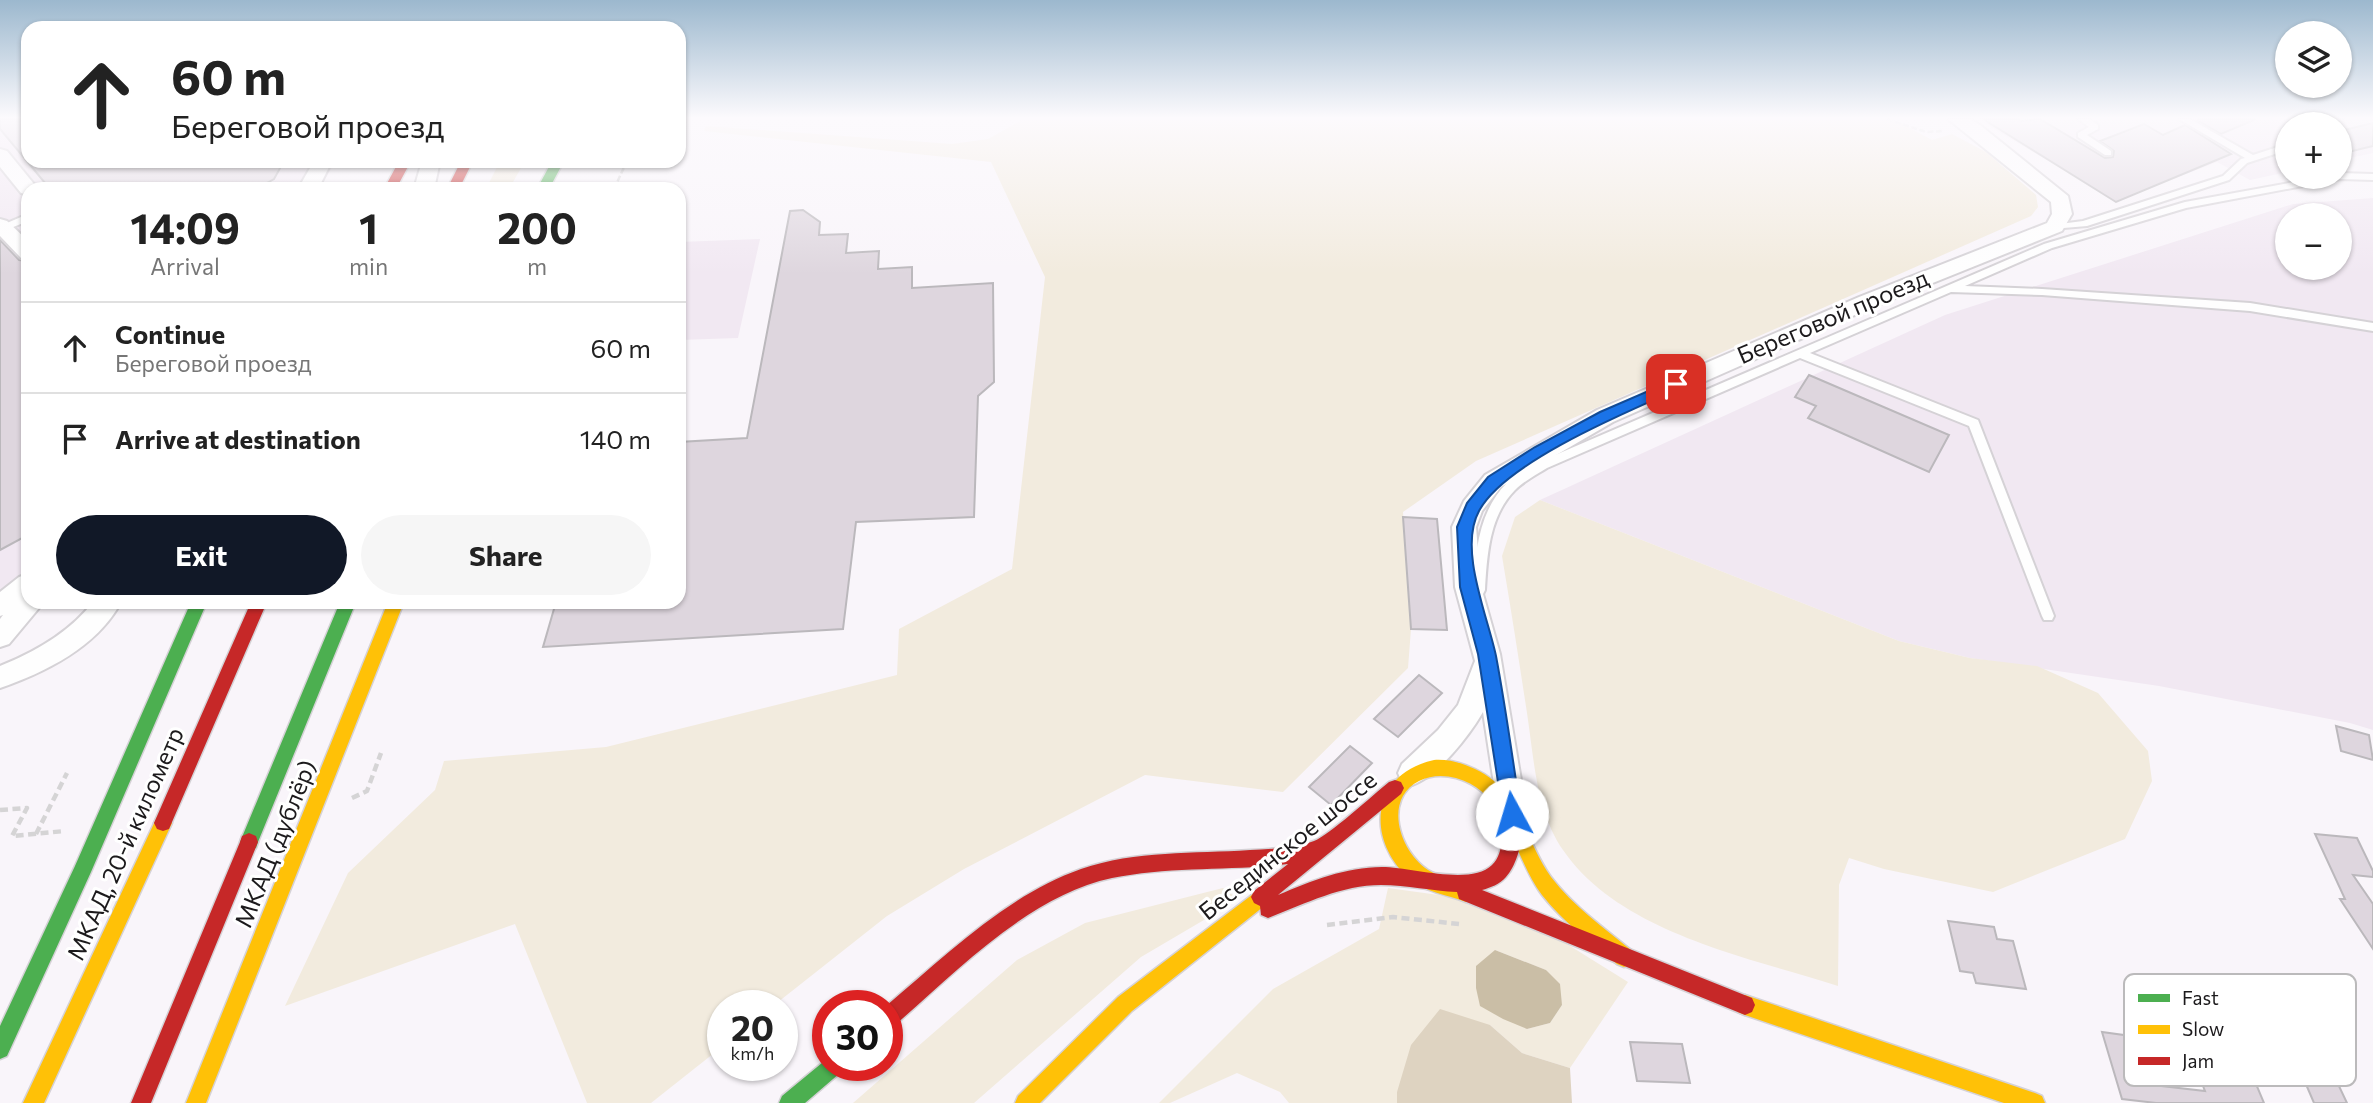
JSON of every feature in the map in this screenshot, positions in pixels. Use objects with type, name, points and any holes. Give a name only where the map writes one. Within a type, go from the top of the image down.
[{"type":"main road","points":[[0,1049],[82,872],[197,609]]},
{"type":"main road","name":"МКАД, 20-й километр","points":[[33,1103],[142,871],[256,609]]},
{"type":"main road","points":[[141,1103],[345,609]]},
{"type":"main road","name":"МКАД (дублёр)","points":[[196,1103],[393,609]]},
{"type":"main road","points":[[1624,957],[1567,908],[1541,878],[1512,814],[1494,788],[1465,771],[1433,768],[1405,779],[1388,803],[1388,834],[1394,849],[1418,874],[1434,881],[1624,957],[1734,1001],[2035,1103]]},
{"type":"main road","name":"Бесединское шоссе","points":[[1024,1103],[1160,975],[1325,848],[1405,779]]},
{"type":"main road","points":[[1434,881],[1469,885],[1485,880],[1499,871],[1508,860],[1513,846],[1512,814]]},
{"type":"main road","points":[[903,1006],[1003,925],[1043,898],[1094,873],[1171,862],[1252,861],[1303,855],[1325,848]]},
{"type":"main road","name":"Бесединское шоссе","points":[[1199,947],[1269,908],[1327,885],[1383,876],[1434,881]]},
{"type":"main road","points":[[789,1103],[815,1081]]},
{"type":"street","points":[[2024,170],[2061,200],[2062,214],[2055,227]]},
{"type":"street","points":[[2,227],[21,247]]},
{"type":"street","name":"Береговой проезд","points":[[1512,814],[1487,654],[1468,587],[1464,527],[1472,507],[1493,481],[1541,450],[1605,416],[1866,302],[2055,227]]},
{"type":"street","points":[[0,606],[21,590]]},
{"type":"street","points":[[0,636],[25,609]]},
{"type":"street","points":[[0,677],[39,660],[71,641],[87,628],[102,609]]},
{"type":"street","points":[[1405,779],[1451,737],[1476,701],[1483,686],[1487,654]]},
{"type":"lane","points":[[2055,227],[2084,224],[2226,178],[2234,170]]},
{"type":"lane","points":[[2352,176],[2373,177]]},
{"type":"lane","points":[[1478,618],[1481,557],[1489,520],[1509,489],[1543,465],[2048,246],[2185,205],[2275,188]]},
{"type":"lane","points":[[2,227],[21,220]]},
{"type":"lane","points":[[1949,289],[2042,292],[2250,307],[2373,327]]},
{"type":"lane","points":[[1799,352],[1974,423],[2048,616]]},
{"type":"path","points":[[367,791],[381,752]]},
{"type":"path","points":[[0,810],[27,808],[12,836],[35,834],[67,773]]},
{"type":"path","points":[[1326,925],[1385,916],[1428,917],[1462,924]]},
{"type":"shaded area","points":[[0,170],[330,170],[323,182],[21,182],[21,593],[0,616]]},
{"type":"shaded area","points":[[495,170],[520,170],[513,182],[490,182]]},
{"type":"shaded area","points":[[995,170],[2007,170],[2036,195],[2038,207],[2031,216],[1476,461],[1403,512],[1411,629],[1408,668],[1283,792],[1145,775],[964,869],[887,916],[793,990],[707,990],[707,1059],[651,1103],[587,1103],[515,924],[285,1006],[348,873],[435,790],[444,761],[606,747],[897,675],[899,629],[1012,569],[1045,277]]},
{"type":"shaded area","points":[[2065,170],[2195,170],[2117,201]]},
{"type":"shaded area","points":[[2233,170],[2275,170],[2275,175],[2250,180]]},
{"type":"shaded area","points":[[2373,198],[2373,730],[2350,723],[2159,686],[1970,658],[1899,641],[1540,500],[1945,315],[2275,210],[2275,280],[2352,280],[2352,203],[2306,203]]},
{"type":"shaded area","points":[[760,239],[738,338],[686,340],[686,242]]},
{"type":"shaded area","points":[[1540,500],[1899,641],[1970,658],[2037,666],[2098,693],[2148,751],[2152,781],[2125,839],[1993,892],[1884,869],[1849,858],[1839,885],[1838,986],[1726,952],[1651,922],[1617,902],[1587,878],[1554,835],[1542,802],[1502,556],[1515,517]]},
{"type":"shaded area","points":[[1223,888],[1233,895],[1226,907],[1141,957],[974,1103],[853,1103],[878,1081],[903,1081],[903,1059],[1017,960],[1085,923]]},
{"type":"shaded area","points":[[1388,888],[1446,896],[1554,936],[1628,982],[1570,1068],[1522,1053],[1490,1025],[1397,1092],[1397,1103],[1289,1103],[1280,1092],[1237,1073],[1170,1103],[1159,1103],[1273,989],[1379,929]],"holes":[[[1495,950],[1546,970],[1562,1005],[1550,1023],[1527,1029]]]},
{"type":"shaded area","points":[[1495,950],[1546,970],[1560,984],[1562,1005],[1550,1023],[1527,1029],[1480,1006],[1476,988],[1476,966]]},
{"type":"shaded area","points":[[1440,1009],[1490,1025],[1522,1053],[1570,1068],[1572,1103],[1397,1103],[1397,1092],[1411,1045]]},
{"type":"building","points":[[35,170],[279,170],[269,182],[44,182]]},
{"type":"building","points":[[2065,170],[2192,170],[2116,202]]},
{"type":"building","points":[[803,210],[820,222],[819,235],[848,234],[846,253],[879,251],[878,269],[912,267],[912,288],[993,283],[994,382],[978,396],[974,517],[856,522],[843,629],[543,647],[554,609],[686,609],[686,442],[747,438],[790,211]]},
{"type":"building","points":[[0,240],[21,260],[21,539],[0,550]]},
{"type":"building","points":[[1809,375],[1949,435],[1929,472],[1808,418],[1816,406],[1795,397]]},
{"type":"building","points":[[1403,517],[1437,519],[1447,630],[1411,629]]},
{"type":"building","points":[[1419,675],[1442,693],[1398,737],[1374,719]]},
{"type":"building","points":[[2336,726],[2369,735],[2373,760],[2341,751]]},
{"type":"building","points":[[1350,746],[1372,763],[1331,805],[1309,787]]},
{"type":"building","points":[[2315,834],[2357,838],[2373,871],[2373,877],[2353,875],[2373,904],[2373,949],[2340,899],[2345,899]]},
{"type":"building","points":[[1948,921],[1994,927],[1997,939],[2013,941],[2026,989],[1976,983],[1973,973],[1960,971]]},
{"type":"building","points":[[2102,1032],[2124,1035],[2124,1086],[2162,1086],[2205,1091],[2203,1086],[2257,1086],[2264,1103],[2156,1103],[2122,1099]]},
{"type":"building","points":[[1630,1042],[1682,1044],[1690,1083],[1637,1081]]},
{"type":"building","points":[[2307,1086],[2339,1086],[2347,1103],[2314,1103]]},
{"type":"traffic: fast","points":[[547,182],[553,170]]},
{"type":"traffic: fast","points":[[0,1049],[82,872],[196,609]]},
{"type":"traffic: fast","points":[[249,842],[345,609]]},
{"type":"traffic: fast","points":[[789,1103],[815,1081]]},
{"type":"traffic: slow","points":[[196,1103],[393,609]]},
{"type":"traffic: slow","points":[[1466,893],[1417,873],[1405,861],[1390,831],[1389,815],[1399,786],[1411,776],[1429,769],[1443,768],[1465,773],[1482,781],[1495,792],[1513,819],[1534,866],[1551,892],[1624,957]]},
{"type":"traffic: slow","points":[[33,1103],[163,823]]},
{"type":"traffic: slow","points":[[1025,1103],[1125,1004],[1261,897]]},
{"type":"traffic: slow","points":[[1745,1005],[2035,1103]]},
{"type":"traffic: jam","points":[[394,182],[400,170]]},
{"type":"traffic: jam","points":[[456,182],[462,170]]},
{"type":"traffic: jam","points":[[163,823],[256,609]]},
{"type":"traffic: jam","points":[[1261,897],[1395,788]]},
{"type":"traffic: jam","points":[[1268,909],[1323,887],[1365,877],[1402,877],[1468,884],[1486,880],[1500,870],[1510,851],[1513,820]]},
{"type":"traffic: jam","points":[[141,1103],[249,842]]},
{"type":"traffic: jam","points":[[903,1005],[992,930],[1052,891],[1082,877],[1138,865],[1268,857],[1319,849]]},
{"type":"traffic: jam","points":[[1466,893],[1745,1005]]},
{"type":"route","points":[[1512,814],[1487,654],[1468,587],[1464,527],[1472,507],[1493,481],[1541,450],[1605,416],[1676,384]]}]
